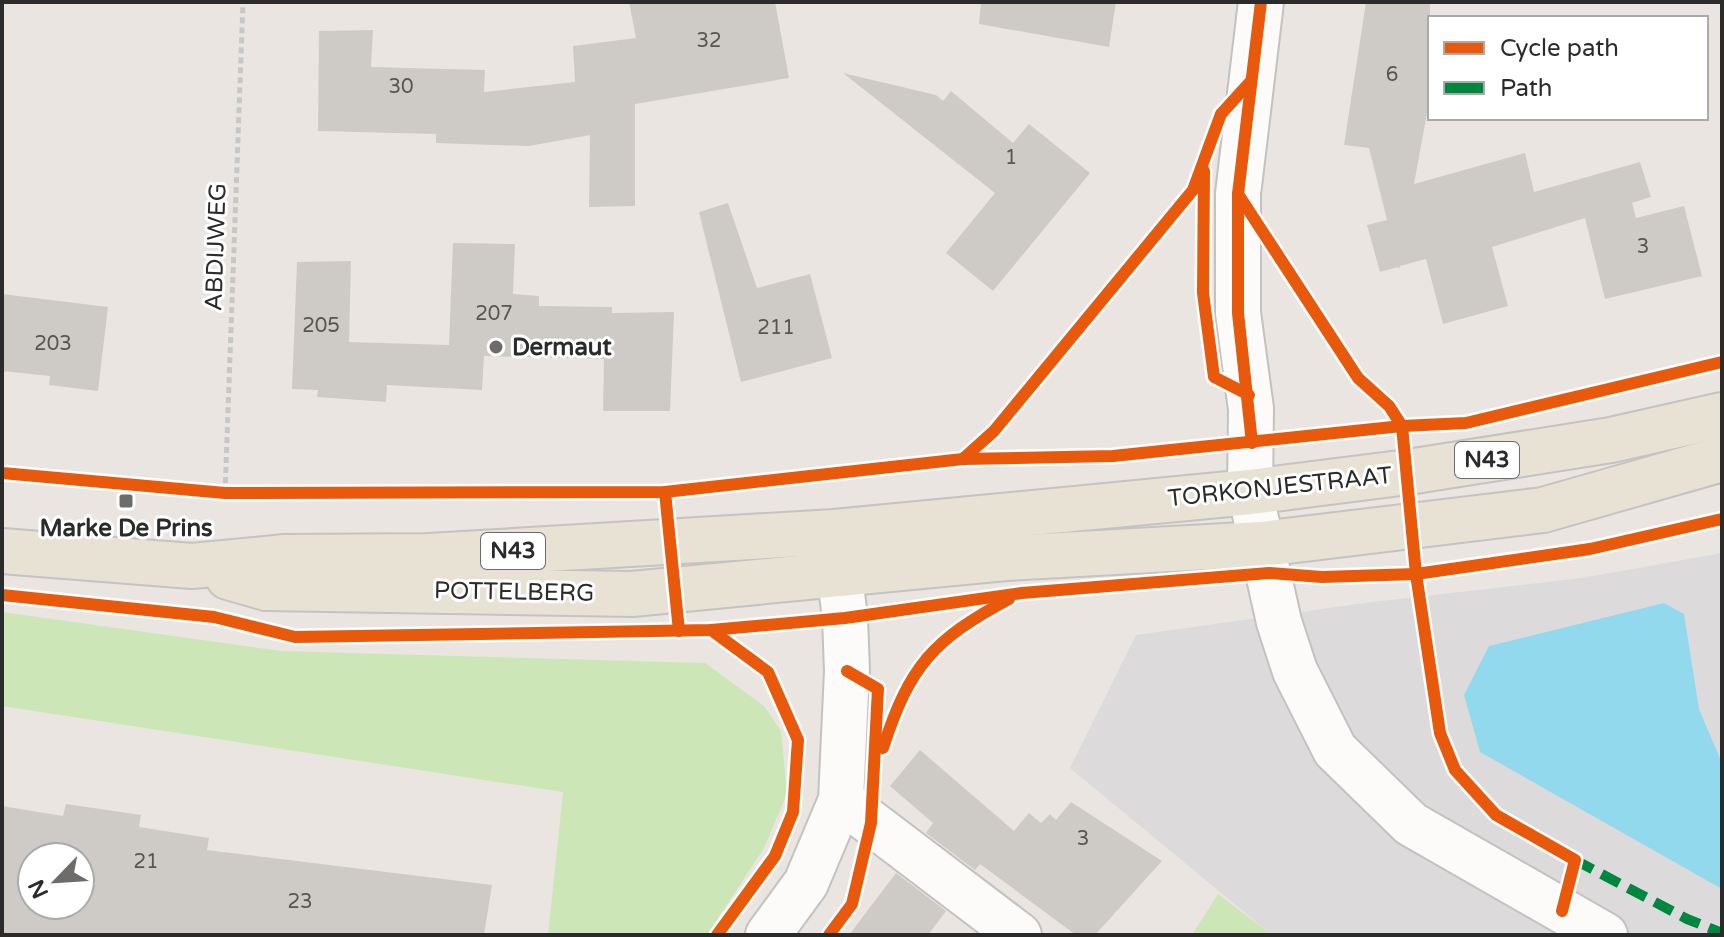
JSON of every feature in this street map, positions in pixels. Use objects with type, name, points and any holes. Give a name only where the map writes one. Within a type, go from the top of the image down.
[{"type":"main road","name":"TORKONJESTRAAT","points":[[834,532],[1250,492],[1408,472],[1580,445],[1722,415]]},
{"type":"main road","name":"TORKONJESTRAAT","points":[[840,575],[1006,558],[1262,544],[1543,510],[1722,459]]},
{"type":"main road","name":"POTTELBERG","points":[[2,551],[192,566],[285,557],[429,556],[834,532]]},
{"type":"main road","name":"POTTELBERG","points":[[192,566],[266,588],[616,594],[840,575]]},
{"type":"street","points":[[1261,2],[1238,194],[1238,313],[1252,443],[1250,492],[1279,622],[1295,671],[1335,750],[1411,824],[1605,935]]},
{"type":"street","points":[[768,935],[806,883],[841,800],[847,671],[834,532]]},
{"type":"street","points":[[841,800],[1019,935]]},
{"type":"path","points":[[209,492],[241,493]]},
{"type":"shaded area","points":[[1722,553],[1722,935],[1272,935],[1070,768],[1136,635],[1364,603],[1582,578]]},
{"type":"green space","points":[[2,612],[281,651],[705,663],[764,706],[781,731],[787,794],[764,848],[707,935],[548,935],[563,792],[2,706]]},
{"type":"green space","points":[[1218,894],[1272,935],[1192,935]]},
{"type":"water","points":[[1664,603],[1684,614],[1699,709],[1722,763],[1722,889],[1480,752],[1464,695],[1489,646]]},
{"type":"building","points":[[629,2],[775,2],[789,78],[635,104],[635,206],[589,207],[590,135],[529,146],[436,143],[436,134],[318,131],[319,31],[373,30],[371,67],[485,70],[484,92],[575,82],[573,46],[636,38]]},
{"type":"building","points":[[981,2],[1116,2],[1109,47],[979,24]]},
{"type":"building","points":[[1366,2],[1430,2],[1428,108],[1414,184],[1525,153],[1534,192],[1640,162],[1651,197],[1632,203],[1636,218],[1684,206],[1702,276],[1605,299],[1585,218],[1492,247],[1508,306],[1443,324],[1426,259],[1380,272],[1367,225],[1387,220],[1369,148],[1344,145]]},
{"type":"building","points":[[843,73],[936,95],[943,101],[951,91],[1013,143],[1029,124],[1090,173],[993,291],[946,253],[995,193]]},
{"type":"building","points":[[728,203],[757,288],[810,274],[832,358],[741,382],[699,212]]},
{"type":"building","points":[[453,243],[515,244],[513,294],[539,296],[539,306],[612,307],[612,313],[674,312],[670,411],[603,411],[604,359],[484,356],[482,390],[387,385],[386,402],[317,397],[318,390],[292,389],[297,262],[351,261],[349,342],[449,345]]},
{"type":"building","points":[[2,294],[108,307],[98,391],[49,385],[50,376],[2,371]]},
{"type":"building","points":[[920,750],[1014,831],[1029,813],[1041,823],[1050,814],[1056,820],[1071,802],[1162,861],[1095,935],[1076,935],[980,864],[975,870],[926,833],[933,823],[890,786]]},
{"type":"building","points":[[66,804],[141,815],[139,827],[209,838],[207,850],[492,885],[484,935],[2,935],[2,806],[63,816]]},
{"type":"building","points":[[896,873],[946,911],[928,935],[849,935]]},
{"type":"marked path","points":[[1575,860],[1687,919],[1722,933]]},
{"type":"cycle path","points":[[1252,443],[1238,313],[1238,194],[1261,2]]},
{"type":"cycle path","points":[[963,459],[994,431],[1193,190],[1221,114],[1251,81]]},
{"type":"cycle path","points":[[1204,171],[1203,293],[1214,377],[1249,395]]},
{"type":"cycle path","points":[[1238,194],[1358,378],[1389,406],[1402,426],[1416,574],[1440,733],[1455,770],[1496,815],[1575,860],[1562,911]]},
{"type":"cycle path","points":[[2,473],[225,493],[665,492],[963,459],[1113,456],[1402,426],[1466,423],[1722,362]]},
{"type":"cycle path","points":[[665,492],[679,631]]},
{"type":"cycle path","points":[[2,595],[214,617],[295,637],[711,630],[845,618],[1022,593],[1269,573],[1322,577],[1416,574],[1590,549],[1722,519]]},
{"type":"cycle path","points":[[883,748],[903,695],[928,658],[961,628],[1009,599]]},
{"type":"cycle path","points":[[711,630],[768,672],[798,740],[793,812],[775,856],[717,935]]},
{"type":"cycle path","points":[[829,935],[852,904],[871,823],[878,689],[847,671]]},
{"type":"place","name":"Dermaut","points":[[496,347]]},
{"type":"place","name":"Marke De Prins","points":[[126,501]]}]
